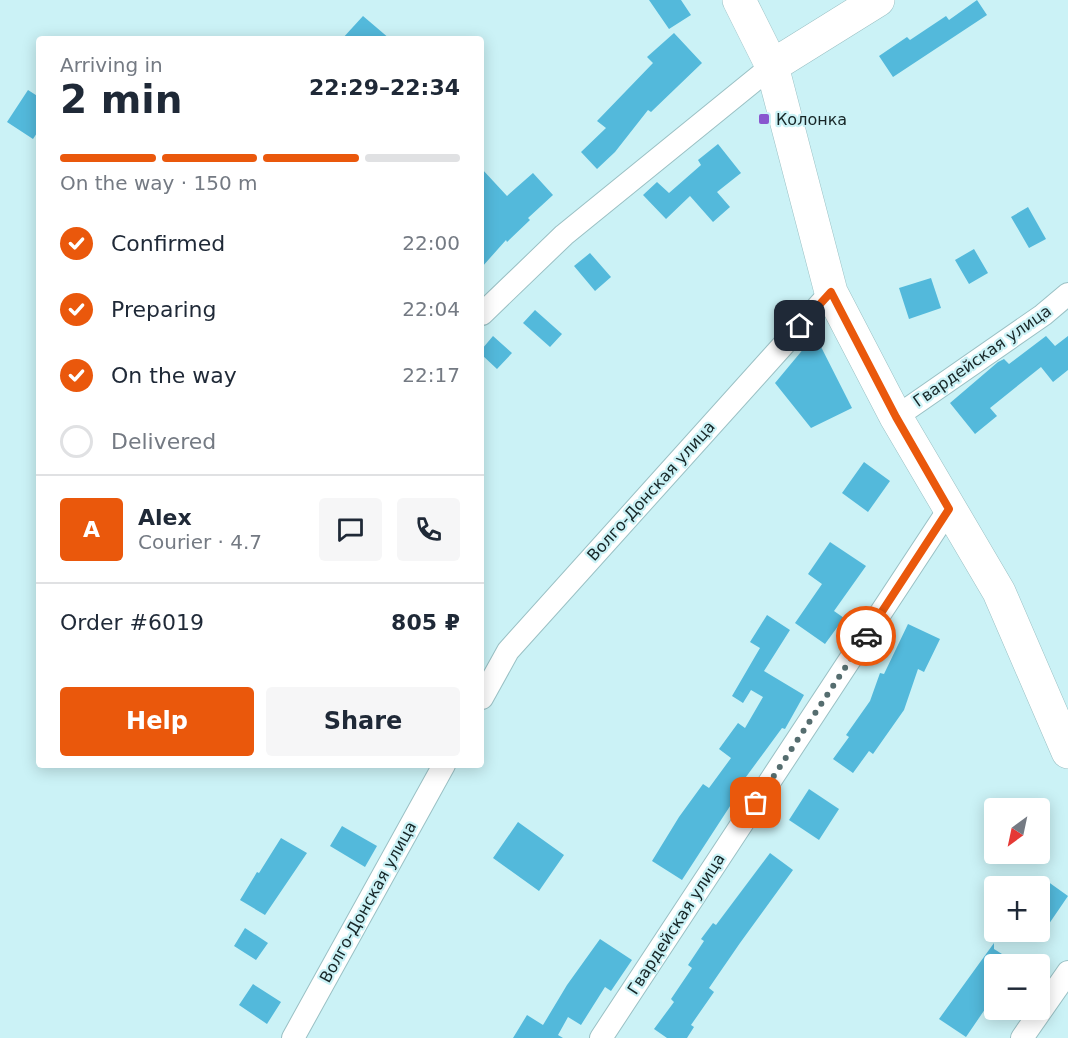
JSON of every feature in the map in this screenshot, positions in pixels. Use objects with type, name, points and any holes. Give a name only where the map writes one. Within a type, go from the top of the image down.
[{"type":"street","points":[[739,0],[772,66],[831,292],[896,417],[999,592],[1068,752]]},
{"type":"street","points":[[484,312],[564,235],[772,66],[878,0]]},
{"type":"street","name":"Волго-Донская улица","points":[[484,694],[508,651],[831,292]]},
{"type":"street","name":"Гвардейская улица","points":[[896,417],[1043,315],[1068,294]]},
{"type":"street","name":"Гвардейская улица","points":[[601,1038],[949,509]]},
{"type":"street","name":"Волго-Донская улица","points":[[292,1038],[442,768]]},
{"type":"street","points":[[1022,1038],[1068,972]]},
{"type":"building","points":[[649,0],[681,0],[691,15],[669,29]]},
{"type":"building","points":[[977,0],[987,15],[893,77],[879,56],[907,37],[910,40],[946,16],[949,20]]},
{"type":"building","points":[[363,16],[386,36],[345,36]]},
{"type":"building","points":[[674,33],[702,63],[651,112],[648,110],[615,152],[597,169],[581,152],[606,128],[597,121],[653,63],[647,57]]},
{"type":"building","points":[[28,90],[36,95],[36,134],[33,139],[7,122]]},
{"type":"building","points":[[718,144],[741,173],[717,192],[730,207],[713,222],[690,196],[666,219],[643,195],[657,182],[669,193],[701,165],[698,160]]},
{"type":"building","points":[[484,171],[507,196],[533,173],[553,195],[507,242],[506,240],[484,265]]},
{"type":"building","points":[[1028,207],[1046,239],[1029,248],[1011,217]]},
{"type":"building","points":[[974,249],[988,273],[969,284],[955,260]]},
{"type":"building","points":[[590,253],[611,277],[595,291],[574,266]]},
{"type":"building","points":[[931,278],[941,308],[909,319],[899,288]]},
{"type":"building","points":[[535,310],[562,334],[550,347],[523,323]]},
{"type":"building","points":[[815,335],[852,408],[811,428],[775,383]]},
{"type":"building","points":[[493,336],[512,353],[497,369],[484,357],[484,347]]},
{"type":"building","points":[[1046,336],[1055,346],[1068,336],[1068,370],[1053,382],[1041,367],[990,408],[997,416],[975,434],[950,403],[998,362],[1004,359],[1009,364]]},
{"type":"building","points":[[864,462],[890,481],[868,512],[842,493]]},
{"type":"building","points":[[830,542],[866,566],[834,611],[844,618],[825,644],[795,623],[822,584],[808,574]]},
{"type":"building","points":[[767,615],[790,630],[764,671],[804,695],[785,729],[782,728],[743,781],[751,786],[739,803],[734,800],[682,880],[652,861],[703,784],[709,788],[731,758],[719,749],[738,723],[745,728],[763,697],[751,690],[743,703],[732,696],[760,648],[750,642]]},
{"type":"building","points":[[908,624],[940,639],[924,672],[918,669],[904,710],[873,754],[869,751],[853,773],[833,759],[849,737],[846,735],[870,701],[880,673],[884,674]]},
{"type":"building","points":[[809,789],[839,809],[819,840],[789,820]]},
{"type":"building","points":[[518,822],[564,855],[539,891],[493,858]]},
{"type":"building","points":[[342,826],[377,846],[365,867],[330,846]]},
{"type":"building","points":[[281,838],[307,853],[265,915],[240,900]]},
{"type":"building","points":[[770,853],[793,870],[709,988],[714,992],[691,1025],[694,1027],[687,1038],[667,1038],[654,1029],[674,1002],[671,999],[692,968],[688,965],[704,941],[701,939],[713,923],[716,925]]},
{"type":"building","points":[[1050,883],[1068,896],[1050,922]]},
{"type":"building","points":[[245,928],[268,943],[256,960],[234,946]]},
{"type":"building","points":[[600,939],[632,960],[611,991],[605,987],[581,1025],[568,1017],[558,1035],[563,1038],[513,1038],[527,1015],[543,1025],[567,985]]},
{"type":"building","points":[[994,943],[994,949],[1002,954],[986,954]]},
{"type":"building","points":[[984,957],[984,1011],[966,1037],[939,1019]]},
{"type":"building","points":[[253,984],[281,1002],[267,1024],[239,1005]]},
{"type":"way so far","points":[[756,803],[866,636]]},
{"type":"place","name":"Колонка","points":[[764,119]]},
{"type":"route","points":[[800,326],[831,292],[896,417],[949,509],[866,636]]}]
